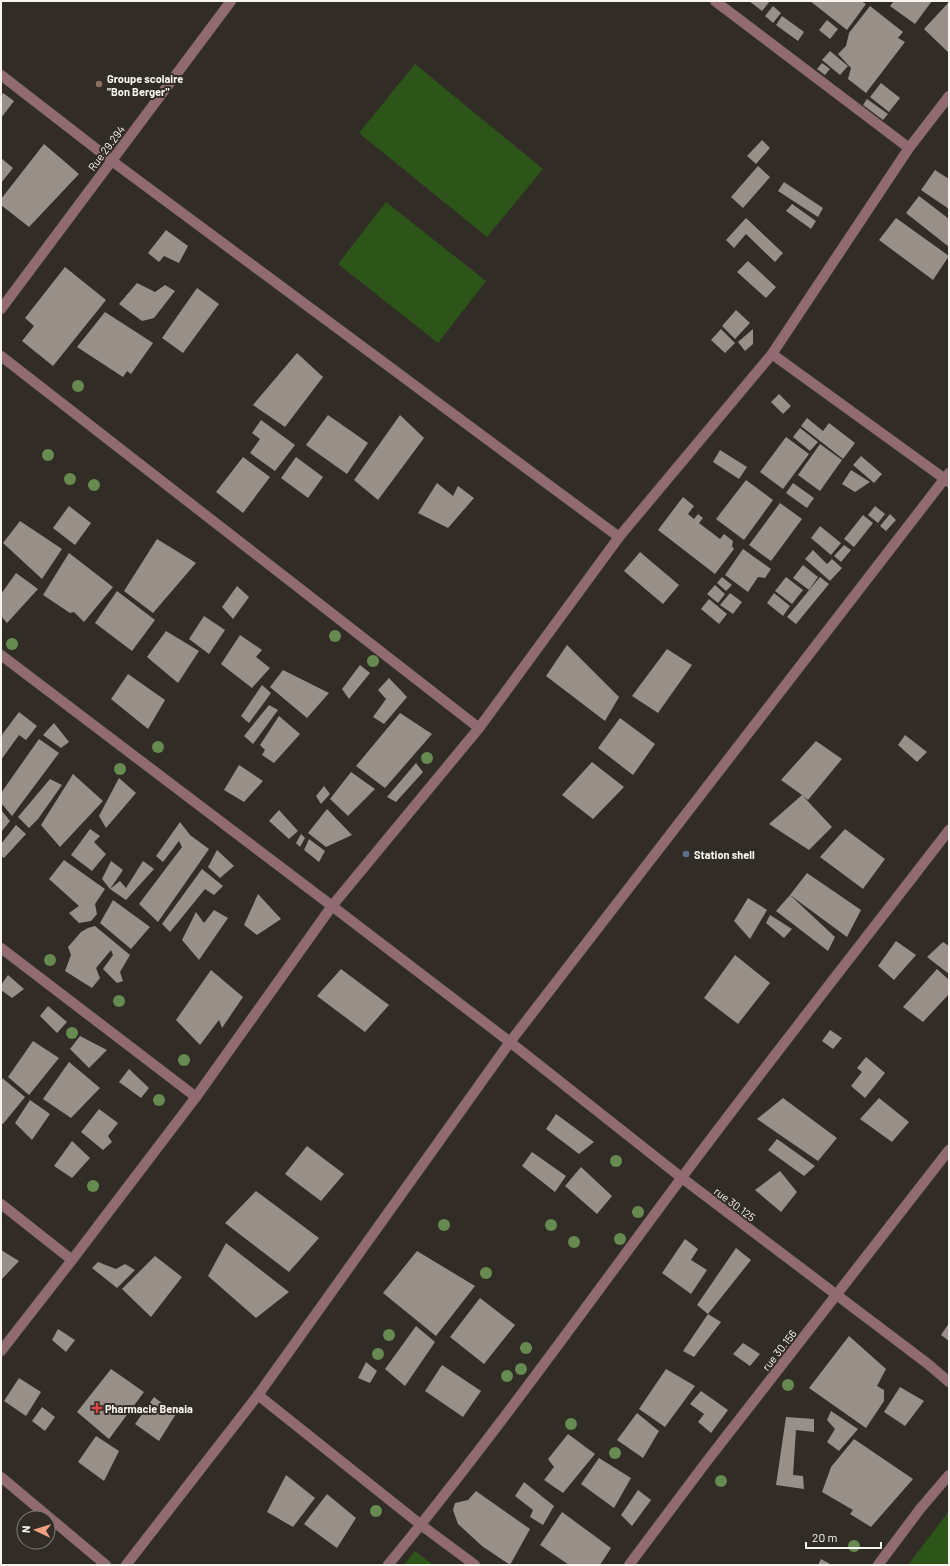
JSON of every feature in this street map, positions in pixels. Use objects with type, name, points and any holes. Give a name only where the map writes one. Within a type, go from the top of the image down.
[{"type":"street","name":"Rue 29.294","points":[[1,309],[231,1]]},
{"type":"street","points":[[715,1],[909,148]]},
{"type":"street","points":[[1,75],[112,161],[619,537]]},
{"type":"street","points":[[1,1351],[196,1097],[332,906],[479,728],[619,537],[772,354],[909,148],[949,96]]},
{"type":"street","points":[[126,1565],[258,1395],[510,1042],[948,478],[772,354]]},
{"type":"street","points":[[1,356],[479,728]]},
{"type":"street","name":"rue 30.125","points":[[1,655],[510,1042],[682,1178],[928,1364],[949,1382]]},
{"type":"street","points":[[388,1565],[421,1525],[541,1368],[682,1178],[949,830]]},
{"type":"street","points":[[1,948],[196,1097]]},
{"type":"street","name":"rue 30.156","points":[[629,1565],[712,1455],[949,1150]]},
{"type":"street","points":[[1,1204],[72,1260]]},
{"type":"street","points":[[258,1395],[421,1525],[474,1565]]},
{"type":"street","points":[[878,1565],[920,1509],[949,1475]]},
{"type":"street","points":[[1,1477],[106,1565]]},
{"type":"green space","points":[[415,64],[543,169],[487,237],[359,133]]},
{"type":"green space","points":[[386,202],[486,281],[438,343],[338,264]]},
{"type":"green space","points":[[949,1511],[949,1565],[908,1565]]},
{"type":"green space","points":[[415,1551],[433,1565],[404,1565]]},
{"type":"building","points":[[749,1],[770,1],[762,11]]},
{"type":"building","points":[[810,1],[861,1],[866,4],[847,30]]},
{"type":"building","points":[[894,1],[932,1],[915,24],[890,6]]},
{"type":"building","points":[[949,2],[949,53],[924,29]]},
{"type":"building","points":[[773,6],[781,13],[773,23],[765,16]]},
{"type":"building","points":[[870,6],[903,32],[898,38],[905,42],[866,93],[848,79],[851,68],[838,54],[846,46],[849,33]]},
{"type":"building","points":[[782,16],[804,32],[798,41],[776,25]]},
{"type":"building","points":[[827,20],[838,29],[830,39],[819,30]]},
{"type":"building","points":[[830,51],[848,66],[840,75],[822,60]]},
{"type":"building","points":[[822,63],[830,69],[825,75],[817,69]]},
{"type":"building","points":[[881,83],[900,98],[889,112],[870,97]]},
{"type":"building","points":[[3,93],[14,101],[1,118],[1,95]]},
{"type":"building","points":[[867,99],[888,114],[883,120],[863,105]]},
{"type":"building","points":[[762,140],[770,148],[756,164],[747,156]]},
{"type":"building","points":[[44,144],[79,174],[29,227],[1,205],[1,199]]},
{"type":"building","points":[[1,158],[13,168],[1,183]]},
{"type":"building","points":[[758,166],[770,177],[743,208],[731,197]]},
{"type":"building","points":[[935,170],[949,179],[949,209],[921,190]]},
{"type":"building","points":[[784,182],[823,208],[818,217],[778,191]]},
{"type":"building","points":[[919,196],[949,219],[949,247],[906,213]]},
{"type":"building","points":[[792,204],[816,221],[811,229],[786,211]]},
{"type":"building","points":[[746,218],[783,253],[775,262],[746,234],[734,248],[726,240]]},
{"type":"building","points":[[896,218],[949,256],[933,280],[879,240]]},
{"type":"building","points":[[166,230],[188,246],[179,263],[164,256],[159,262],[148,253]]},
{"type":"building","points":[[748,261],[776,287],[766,298],[737,272]]},
{"type":"building","points":[[65,267],[106,300],[53,366],[22,341],[34,326],[25,318]]},
{"type":"building","points":[[137,283],[155,292],[165,285],[175,291],[154,318],[142,321],[119,304]]},
{"type":"building","points":[[197,288],[219,304],[183,353],[162,338]]},
{"type":"building","points":[[736,310],[750,323],[735,339],[722,326]]},
{"type":"building","points":[[105,312],[153,343],[131,374],[127,371],[123,377],[77,347]]},
{"type":"building","points":[[721,329],[735,343],[725,353],[711,340]]},
{"type":"building","points":[[753,329],[753,344],[745,351],[738,342]]},
{"type":"building","points":[[297,353],[323,377],[285,427],[253,405]]},
{"type":"building","points":[[779,394],[791,406],[783,414],[771,402]]},
{"type":"building","points":[[328,415],[368,443],[347,474],[306,445]]},
{"type":"building","points":[[400,415],[424,438],[378,500],[354,480]]},
{"type":"building","points":[[807,418],[823,431],[829,423],[855,443],[843,459],[801,426]]},
{"type":"building","points":[[261,420],[295,445],[275,471],[250,453],[260,439],[252,433]]},
{"type":"building","points":[[800,428],[818,442],[810,451],[793,437]]},
{"type":"building","points":[[786,437],[809,454],[783,489],[760,472]]},
{"type":"building","points":[[820,444],[842,460],[820,491],[798,475]]},
{"type":"building","points":[[720,450],[747,467],[739,479],[713,462]]},
{"type":"building","points":[[861,456],[882,474],[874,483],[853,465]]},
{"type":"building","points":[[243,457],[270,477],[243,513],[216,492]]},
{"type":"building","points":[[296,457],[323,477],[308,498],[281,478]]},
{"type":"building","points":[[851,470],[870,482],[855,492],[842,484]]},
{"type":"building","points":[[746,480],[773,500],[744,540],[716,519]]},
{"type":"building","points":[[437,483],[453,496],[458,486],[474,498],[448,528],[418,513]]},
{"type":"building","points":[[793,483],[814,498],[807,508],[786,493]]},
{"type":"building","points":[[683,497],[694,506],[688,514],[694,519],[698,514],[703,518],[699,523],[720,539],[724,534],[733,541],[732,546],[734,549],[715,574],[658,530]]},
{"type":"building","points":[[780,503],[802,519],[771,561],[749,545]]},
{"type":"building","points":[[69,506],[91,523],[75,545],[53,528]]},
{"type":"building","points":[[875,506],[885,514],[878,523],[868,515]]},
{"type":"building","points":[[890,514],[896,520],[886,531],[880,526]]},
{"type":"building","points":[[863,515],[873,523],[854,547],[844,539]]},
{"type":"building","points":[[20,521],[62,549],[42,579],[3,543]]},
{"type":"building","points":[[820,526],[841,543],[831,555],[811,538]]},
{"type":"building","points":[[157,539],[196,563],[153,613],[124,591]]},
{"type":"building","points":[[844,545],[851,550],[841,562],[834,556]]},
{"type":"building","points":[[743,549],[771,569],[765,578],[758,577],[748,592],[725,575]]},
{"type":"building","points":[[813,550],[827,564],[832,559],[842,568],[830,581],[805,559]]},
{"type":"building","points":[[640,552],[679,585],[663,604],[624,571]]},
{"type":"building","points":[[69,553],[113,587],[84,622],[74,612],[70,613],[43,595]]},
{"type":"building","points":[[803,565],[818,577],[809,590],[793,578]]},
{"type":"building","points":[[16,573],[38,589],[7,623],[1,616],[1,594]]},
{"type":"building","points":[[722,577],[732,585],[726,591],[717,583]]},
{"type":"building","points":[[786,577],[803,590],[792,604],[775,591]]},
{"type":"building","points":[[820,577],[829,584],[796,624],[787,617]]},
{"type":"building","points":[[715,585],[725,594],[718,603],[707,594]]},
{"type":"building","points":[[237,586],[249,597],[233,619],[222,607]]},
{"type":"building","points":[[117,591],[155,620],[132,651],[95,623]]},
{"type":"building","points":[[730,593],[742,602],[733,614],[720,605]]},
{"type":"building","points":[[774,593],[790,606],[783,616],[767,603]]},
{"type":"building","points":[[709,599],[727,614],[719,624],[701,609]]},
{"type":"building","points":[[204,616],[225,630],[209,654],[189,639]]},
{"type":"building","points":[[166,631],[199,651],[178,683],[147,657]]},
{"type":"building","points":[[240,635],[262,650],[256,657],[270,668],[252,688],[221,664]]},
{"type":"building","points":[[567,645],[619,697],[605,721],[546,676]]},
{"type":"building","points":[[667,649],[692,665],[658,713],[632,696]]},
{"type":"building","points":[[360,665],[370,673],[349,699],[342,689]]},
{"type":"building","points":[[283,670],[329,693],[307,718],[270,687]]},
{"type":"building","points":[[128,674],[165,700],[148,729],[111,699]]},
{"type":"building","points":[[389,678],[407,697],[384,724],[373,717],[386,699],[378,690]]},
{"type":"building","points":[[262,685],[271,693],[249,723],[241,716]]},
{"type":"building","points":[[269,705],[278,710],[253,744],[244,736]]},
{"type":"building","points":[[19,712],[37,726],[26,740],[19,735],[1,760],[1,736]]},
{"type":"building","points":[[400,713],[432,734],[385,788],[356,766]]},
{"type":"building","points":[[279,716],[300,734],[274,763],[262,755],[265,750],[260,745]]},
{"type":"building","points":[[620,718],[655,744],[633,775],[598,748]]},
{"type":"building","points":[[54,723],[69,742],[61,748],[43,735]]},
{"type":"building","points":[[905,735],[927,752],[917,762],[898,745]]},
{"type":"building","points":[[39,739],[59,753],[12,816],[1,803],[1,793]]},
{"type":"building","points":[[816,741],[842,759],[808,800],[781,780]]},
{"type":"building","points":[[592,762],[624,787],[593,819],[562,795]]},
{"type":"building","points":[[416,763],[423,772],[396,802],[387,797]]},
{"type":"building","points":[[239,765],[263,781],[244,802],[224,790]]},
{"type":"building","points":[[351,772],[375,789],[348,816],[330,799]]},
{"type":"building","points":[[73,774],[103,801],[60,847],[41,825]]},
{"type":"building","points":[[119,778],[136,793],[106,828],[99,816]]},
{"type":"building","points":[[50,779],[62,785],[38,819],[29,828],[18,817]]},
{"type":"building","points":[[324,786],[330,794],[321,804],[316,796]]},
{"type":"building","points":[[802,795],[832,827],[809,850],[769,824]]},
{"type":"building","points":[[327,809],[352,835],[326,847],[308,833]]},
{"type":"building","points":[[279,810],[298,831],[289,839],[269,821]]},
{"type":"building","points":[[2,811],[10,821],[2,831],[1,829]]},
{"type":"building","points":[[180,822],[190,835],[209,849],[158,922],[139,904],[182,847],[179,841],[163,862],[156,856]]},
{"type":"building","points":[[16,825],[26,834],[4,858],[1,856],[1,844]]},
{"type":"building","points":[[90,829],[100,836],[94,842],[106,854],[92,871],[71,855]]},
{"type":"building","points":[[845,829],[885,859],[863,889],[820,857]]},
{"type":"building","points":[[301,834],[305,838],[300,847],[296,843]]},
{"type":"building","points":[[309,839],[325,851],[319,862],[304,850]]},
{"type":"building","points":[[217,850],[234,866],[220,878],[208,867]]},
{"type":"building","points":[[64,860],[105,889],[95,904],[97,914],[91,921],[79,923],[69,913],[79,906],[49,879]]},
{"type":"building","points":[[111,861],[123,870],[110,889],[102,879]]},
{"type":"building","points":[[143,861],[154,869],[126,900],[110,889],[120,881],[126,888]]},
{"type":"building","points":[[202,869],[223,886],[214,895],[205,889],[170,932],[162,924]]},
{"type":"building","points":[[807,873],[861,910],[847,937],[790,895]]},
{"type":"building","points":[[258,894],[281,919],[257,935],[244,925]]},
{"type":"building","points":[[790,895],[835,937],[828,951],[776,911]]},
{"type":"building","points":[[748,898],[767,910],[750,939],[734,921]]},
{"type":"building","points":[[113,900],[150,927],[131,949],[100,923]]},
{"type":"building","points":[[214,910],[228,918],[199,960],[182,940],[196,912],[204,923]]},
{"type":"building","points":[[770,915],[792,929],[784,938],[766,923]]},
{"type":"building","points":[[95,926],[130,955],[120,972],[123,981],[117,983],[103,969],[113,955],[111,950],[96,968],[100,978],[92,988],[65,971],[71,955],[68,947],[81,932]]},
{"type":"building","points":[[896,941],[916,955],[894,980],[878,966]]},
{"type":"building","points":[[943,942],[949,946],[949,974],[927,957]]},
{"type":"building","points":[[735,955],[770,983],[738,1024],[704,998]]},
{"type":"building","points":[[341,969],[389,1005],[365,1032],[317,996]]},
{"type":"building","points":[[937,969],[949,980],[949,994],[923,1022],[903,1007]]},
{"type":"building","points":[[211,970],[243,997],[222,1028],[219,1020],[200,1045],[176,1020]]},
{"type":"building","points":[[8,975],[24,989],[12,998],[1,990],[1,985]]},
{"type":"building","points":[[48,1006],[67,1022],[57,1033],[40,1016]]},
{"type":"building","points":[[830,1030],[842,1038],[833,1049],[822,1041]]},
{"type":"building","points":[[80,1036],[107,1050],[89,1068],[70,1049]]},
{"type":"building","points":[[33,1041],[59,1058],[29,1095],[8,1077]]},
{"type":"building","points":[[866,1057],[885,1073],[865,1098],[851,1086],[862,1072],[857,1068]]},
{"type":"building","points":[[69,1062],[100,1088],[71,1118],[43,1099]]},
{"type":"building","points":[[129,1069],[149,1088],[141,1098],[119,1082]]},
{"type":"building","points":[[1,1077],[25,1097],[3,1124],[1,1123]]},
{"type":"building","points":[[783,1098],[837,1138],[818,1161],[757,1119]]},
{"type":"building","points":[[879,1098],[909,1122],[892,1142],[860,1119]]},
{"type":"building","points":[[30,1100],[50,1114],[32,1140],[15,1123]]},
{"type":"building","points":[[99,1109],[118,1123],[108,1136],[112,1142],[103,1150],[81,1132]]},
{"type":"building","points":[[556,1114],[594,1142],[579,1154],[546,1129]]},
{"type":"building","points":[[777,1139],[815,1166],[804,1176],[768,1150]]},
{"type":"building","points":[[72,1141],[90,1158],[72,1178],[54,1166]]},
{"type":"building","points":[[307,1146],[344,1174],[321,1201],[285,1174]]},
{"type":"building","points":[[532,1152],[566,1176],[555,1192],[522,1166]]},
{"type":"building","points":[[581,1167],[612,1196],[597,1214],[565,1186]]},
{"type":"building","points":[[780,1171],[797,1192],[781,1212],[755,1190]]},
{"type":"building","points":[[256,1191],[319,1238],[289,1272],[225,1223]]},
{"type":"building","points":[[685,1239],[698,1249],[691,1260],[707,1270],[691,1294],[662,1273]]},
{"type":"building","points":[[226,1243],[289,1292],[256,1318],[208,1276]]},
{"type":"building","points":[[736,1248],[751,1260],[708,1314],[697,1305]]},
{"type":"building","points":[[1,1250],[19,1261],[1,1280]]},
{"type":"building","points":[[417,1251],[475,1286],[436,1336],[383,1293]]},
{"type":"building","points":[[155,1256],[182,1277],[151,1317],[122,1289]]},
{"type":"building","points":[[98,1262],[116,1269],[125,1264],[135,1270],[117,1288],[92,1268]]},
{"type":"building","points":[[480,1298],[515,1325],[484,1364],[450,1337]]},
{"type":"building","points":[[708,1314],[721,1322],[694,1357],[683,1351]]},
{"type":"building","points":[[949,1323],[949,1341],[941,1335]]},
{"type":"building","points":[[416,1326],[435,1342],[405,1386],[385,1369]]},
{"type":"building","points":[[58,1329],[75,1340],[66,1352],[52,1340]]},
{"type":"building","points":[[849,1336],[886,1369],[877,1386],[884,1390],[884,1401],[866,1428],[809,1388]]},
{"type":"building","points":[[743,1343],[760,1354],[750,1366],[733,1354]]},
{"type":"building","points":[[366,1362],[377,1371],[370,1383],[358,1378]]},
{"type":"building","points":[[442,1365],[481,1391],[463,1417],[425,1391]]},
{"type":"building","points":[[111,1369],[144,1392],[109,1439],[77,1412]]},
{"type":"building","points":[[666,1369],[695,1386],[665,1427],[639,1409]]},
{"type":"building","points":[[19,1378],[41,1392],[26,1416],[4,1401]]},
{"type":"building","points":[[900,1387],[924,1401],[905,1426],[884,1412]]},
{"type":"building","points":[[701,1391],[728,1410],[711,1433],[698,1422],[704,1414],[690,1404]]},
{"type":"building","points":[[154,1397],[176,1414],[159,1441],[135,1424]]},
{"type":"building","points":[[42,1407],[55,1417],[45,1431],[32,1421]]},
{"type":"building","points":[[831,1411],[858,1429],[839,1451],[827,1442],[835,1429],[827,1420]]},
{"type":"building","points":[[637,1413],[659,1431],[643,1458],[617,1440]]},
{"type":"building","points":[[786,1417],[814,1419],[814,1432],[796,1430],[793,1475],[803,1476],[804,1489],[776,1485]]},
{"type":"building","points":[[568,1434],[595,1454],[563,1493],[544,1480],[554,1467],[548,1459]]},
{"type":"building","points":[[96,1436],[119,1451],[104,1481],[78,1462]]},
{"type":"building","points":[[854,1439],[913,1479],[871,1527],[850,1514],[853,1510],[822,1492],[831,1467]]},
{"type":"building","points":[[599,1458],[631,1478],[614,1508],[581,1484]]},
{"type":"building","points":[[286,1475],[315,1498],[293,1527],[267,1512]]},
{"type":"building","points":[[524,1482],[554,1506],[543,1525],[530,1517],[533,1510],[515,1496]]},
{"type":"building","points":[[638,1490],[651,1500],[632,1526],[621,1515]]},
{"type":"building","points":[[476,1491],[530,1529],[510,1565],[482,1546],[458,1524],[453,1510],[455,1503],[468,1500]]},
{"type":"building","points":[[327,1494],[356,1518],[337,1548],[304,1524]]},
{"type":"building","points":[[562,1512],[611,1548],[600,1565],[569,1565],[540,1545]]},
{"type":"building","points":[[821,1559],[832,1565],[818,1565]]},
{"type":"place","name":"Groupe scolaire \"Bon Berger\"","points":[[99,84]]},
{"type":"place","name":"Station shell","points":[[686,854]]},
{"type":"place","name":"Pharmacie Benaia","points":[[97,1408]]}]
